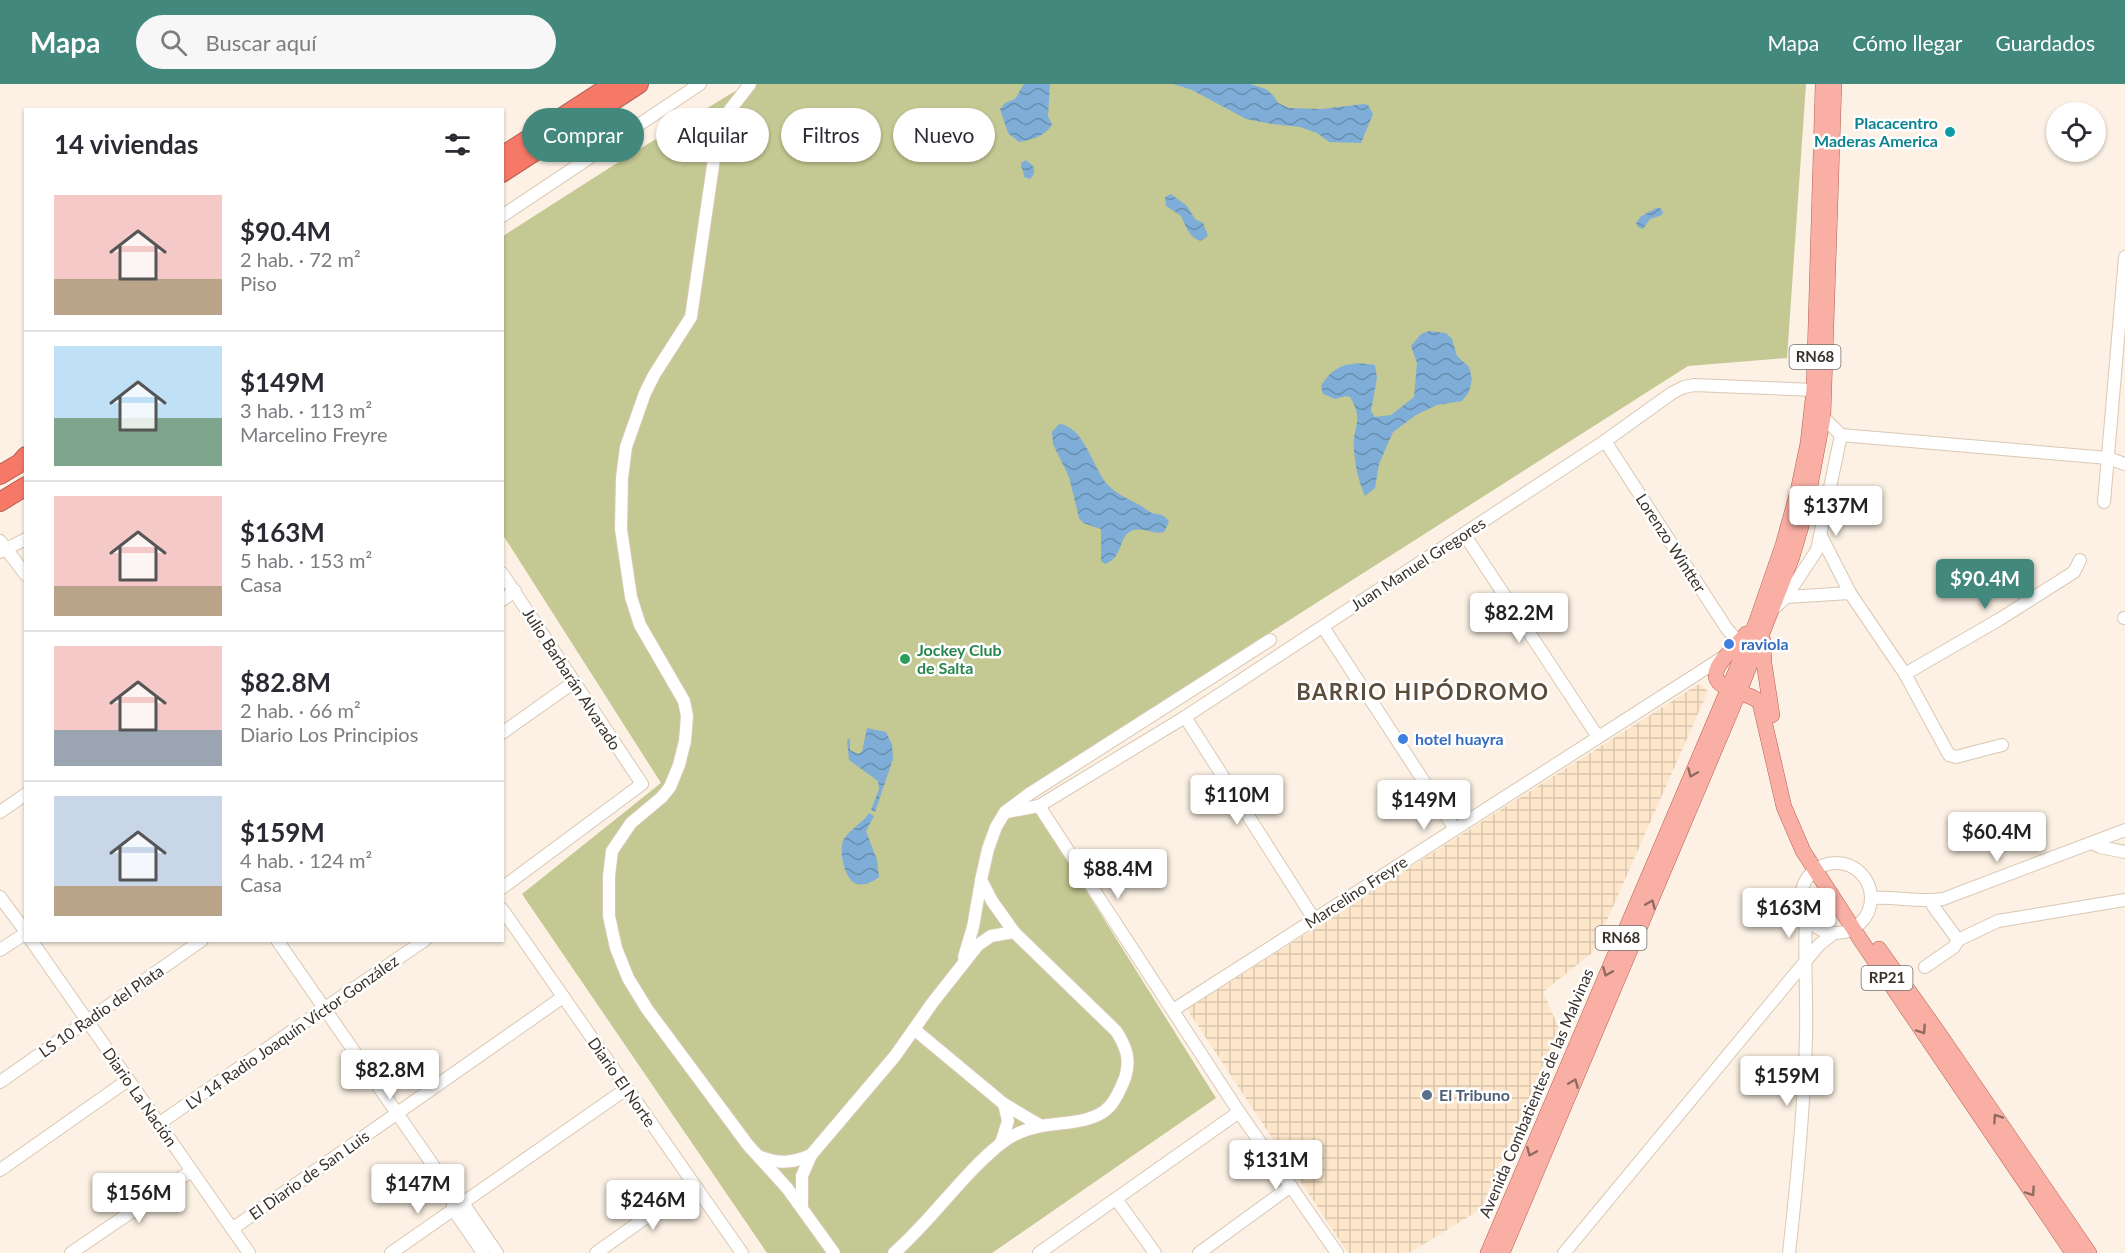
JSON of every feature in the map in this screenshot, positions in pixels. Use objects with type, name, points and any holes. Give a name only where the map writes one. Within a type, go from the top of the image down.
[{"type":"highway","points":[[504,155],[613,84]]},
{"type":"highway","points":[[504,172],[639,84]]},
{"type":"highway","points":[[0,475],[24,458]]},
{"type":"highway","points":[[2,495],[24,469]]},
{"type":"highway","points":[[2,495],[24,489]]},
{"type":"main road","name":"Avenida Combatientes de las Malvinas","points":[[1759,628],[1798,491],[1808,443],[1814,390],[1823,84]]},
{"type":"main road","name":"Avenida Combatientes de las Malvinas","points":[[1488,1253],[1730,689],[1759,628],[1772,609],[1792,557],[1805,513],[1823,417],[1834,84]]},
{"type":"main road","points":[[1759,628],[1727,654],[1716,672],[1717,677],[1730,689],[1752,690],[1756,687],[1764,663]]},
{"type":"main road","name":"RP21","points":[[1759,628],[1769,703],[1792,802],[1819,867],[2073,1253]]},
{"type":"main road","name":"Avenida Combatientes de las Malvinas","points":[[1502,1253],[1730,689]]},
{"type":"main road","name":"RP21","points":[[1730,689],[1756,698],[1760,703],[1784,807],[1803,851],[1819,867]]},
{"type":"main road","name":"RP21","points":[[1857,926],[1942,1038],[2089,1253]]},
{"type":"street","points":[[504,215],[700,84]]},
{"type":"street","points":[[750,84],[726,115],[718,131],[691,317],[645,393],[624,460],[621,529],[631,597],[640,625],[684,701],[687,724],[679,765],[670,787],[632,823],[612,851],[609,876],[610,923],[614,944],[633,986],[748,1145],[802,1207],[834,1253]]},
{"type":"street","points":[[2104,502],[2123,305],[2125,256]]},
{"type":"street","name":"Juan Manuel Gregores","points":[[1039,806],[1185,717],[1323,627],[1605,441],[1672,393],[1694,385],[1814,390]]},
{"type":"street","points":[[1823,417],[1841,435],[2108,458],[2125,464]]},
{"type":"street","points":[[1772,609],[1786,597],[1817,550],[1841,435]]},
{"type":"street","name":"Lorenzo Wintter","points":[[1605,441],[1727,629],[1740,643]]},
{"type":"street","points":[[1464,534],[1598,737]]},
{"type":"street","points":[[1821,536],[1850,593],[1905,674],[1949,755],[1956,757],[2002,744]]},
{"type":"street","points":[[24,540],[2,547],[24,573]]},
{"type":"street","points":[[1905,674],[2000,619],[2074,572],[2080,560]]},
{"type":"street","name":"Julio Barbarán Alvarado","points":[[504,576],[642,784],[504,887]]},
{"type":"street","points":[[504,599],[515,591]]},
{"type":"street","points":[[1786,597],[1850,593]]},
{"type":"street","points":[[1323,627],[1455,829]]},
{"type":"street","points":[[960,967],[974,927],[988,849],[996,827],[1005,812],[1029,794],[1270,640]]},
{"type":"street","name":"Marcelino Freyre","points":[[1173,1010],[1727,654]]},
{"type":"street","points":[[1692,677],[1710,679],[1730,689]]},
{"type":"street","points":[[504,732],[574,682]]},
{"type":"street","points":[[1185,717],[1314,919]]},
{"type":"street","points":[[0,812],[24,795]]},
{"type":"street","points":[[1005,812],[1039,806],[1239,1112],[1337,1253]]},
{"type":"street","points":[[1872,898],[1932,901],[1943,899],[2125,830]]},
{"type":"street","points":[[2092,843],[2125,852]]},
{"type":"street","points":[[1564,1253],[1805,962],[1819,945],[1834,933],[1857,926],[1866,916],[1872,898],[1870,887],[1856,868],[1845,864],[1833,863],[1819,867],[1803,885],[1801,895],[1806,915],[1805,962],[1806,1018],[1803,1104],[1789,1253]]},
{"type":"street","points":[[894,1253],[967,1175],[1000,1144],[1013,1135],[1041,1126],[1086,1119],[1109,1108],[1120,1091],[1127,1072],[1128,1059],[1123,1041],[1109,1022],[1014,932],[992,902],[981,880]]},
{"type":"street","points":[[0,897],[24,929]]},
{"type":"street","points":[[1925,967],[1954,947],[1958,940],[1998,921],[2125,900]]},
{"type":"street","points":[[1932,901],[1933,906],[1958,940]]},
{"type":"street","name":"Diario El Norte","points":[[504,912],[742,1253]]},
{"type":"street","points":[[1806,915],[1813,924],[1834,933]]},
{"type":"street","points":[[802,1207],[802,1176],[811,1155],[896,1056],[933,1002],[985,939],[1000,933],[1014,932]]},
{"type":"street","points":[[0,950],[24,933]]},
{"type":"street","name":"Diario La Nación","points":[[32,942],[246,1249]]},
{"type":"street","name":"LS 10 Radio del Plata","points":[[0,1082],[199,942]]},
{"type":"street","points":[[279,942],[453,1194],[483,1253]]},
{"type":"street","name":"LV 14 Radio Joaquín Víctor González","points":[[160,1123],[422,942]]},
{"type":"street","name":"El Diario de San Luis","points":[[232,1229],[563,997]]},
{"type":"street","points":[[915,1030],[1004,1104],[1041,1126]]},
{"type":"street","points":[[0,1170],[128,1080]]},
{"type":"street","points":[[391,1253],[627,1089]]},
{"type":"street","points":[[1000,1144],[1008,1121],[1004,1104]]},
{"type":"street","points":[[1039,1253],[1239,1112]]},
{"type":"street","points":[[760,1157],[783,1163],[811,1155]]},
{"type":"street","points":[[71,1253],[191,1171]]},
{"type":"street","points":[[596,1253],[693,1184]]},
{"type":"street","points":[[1199,1253],[1292,1186]]},
{"type":"street","points":[[1116,1199],[1155,1253]]},
{"type":"street","points":[[458,1206],[497,1253]]},
{"type":"street","points":[[232,1253],[246,1249]]},
{"type":"shaded area","points":[[1699,684],[1708,691],[1593,952],[1543,992],[1559,1028],[1481,1209],[1409,1253],[1348,1253],[1187,1009]]},
{"type":"green space","name":"Jockey Club de Salta","points":[[747,84],[1806,84],[1787,358],[1688,366],[1023,790],[1216,1098],[992,1253],[767,1253],[522,894],[661,783],[504,537],[504,235],[619,162],[644,162],[644,146],[656,139],[656,162],[769,162],[769,108],[707,108]]},
{"type":"water","points":[[1024,84],[1050,84],[1048,116],[1052,125],[1042,135],[1019,142],[1008,133],[1000,109],[1005,103],[1015,99]]},
{"type":"water","points":[[1173,84],[1250,84],[1266,89],[1278,103],[1289,108],[1321,109],[1364,104],[1368,105],[1373,114],[1361,143],[1329,142],[1317,133],[1300,127],[1246,119],[1192,90]]},
{"type":"water","points":[[1026,160],[1034,167],[1034,174],[1030,179],[1024,177],[1021,167],[1021,163]]},
{"type":"water","points":[[1171,194],[1187,206],[1195,219],[1203,223],[1208,236],[1200,241],[1190,234],[1181,216],[1166,206],[1165,197]]},
{"type":"water","points":[[1660,208],[1662,215],[1650,219],[1643,229],[1638,227],[1636,223],[1640,217]]},
{"type":"water","points":[[1429,331],[1446,333],[1452,339],[1457,356],[1469,367],[1472,379],[1469,392],[1462,401],[1437,405],[1416,415],[1393,432],[1379,464],[1375,488],[1365,496],[1355,461],[1354,441],[1357,412],[1350,397],[1335,399],[1323,394],[1321,386],[1331,373],[1344,366],[1350,364],[1375,365],[1377,378],[1371,411],[1375,417],[1391,415],[1414,397],[1417,363],[1411,346],[1421,334]]},
{"type":"water","points":[[1059,424],[1068,426],[1075,432],[1111,488],[1149,512],[1163,515],[1167,519],[1169,522],[1164,532],[1139,529],[1131,531],[1124,537],[1118,552],[1111,561],[1105,564],[1101,561],[1101,529],[1083,523],[1079,518],[1069,477],[1053,444],[1052,432]]},
{"type":"water","points":[[867,728],[886,732],[892,744],[893,759],[875,812],[871,810],[879,789],[878,781],[849,760],[847,740],[850,738],[850,750],[858,754],[862,752]]},
{"type":"water","points":[[869,813],[874,816],[866,831],[877,860],[879,877],[868,883],[857,884],[846,871],[842,858],[842,846],[848,834]]},
{"type":"place","name":"Placacentro Maderas America","points":[[1950,132]]},
{"type":"place","name":"raviola","points":[[1729,644]]},
{"type":"place","name":"Jockey Club de Salta","points":[[905,659]]},
{"type":"place","name":"hotel huayra","points":[[1403,739]]},
{"type":"place","name":"El Tribuno","points":[[1427,1095]]},
{"type":"district","name":"BARRIO HIPÓDROMO","points":[[1423,692]]}]
